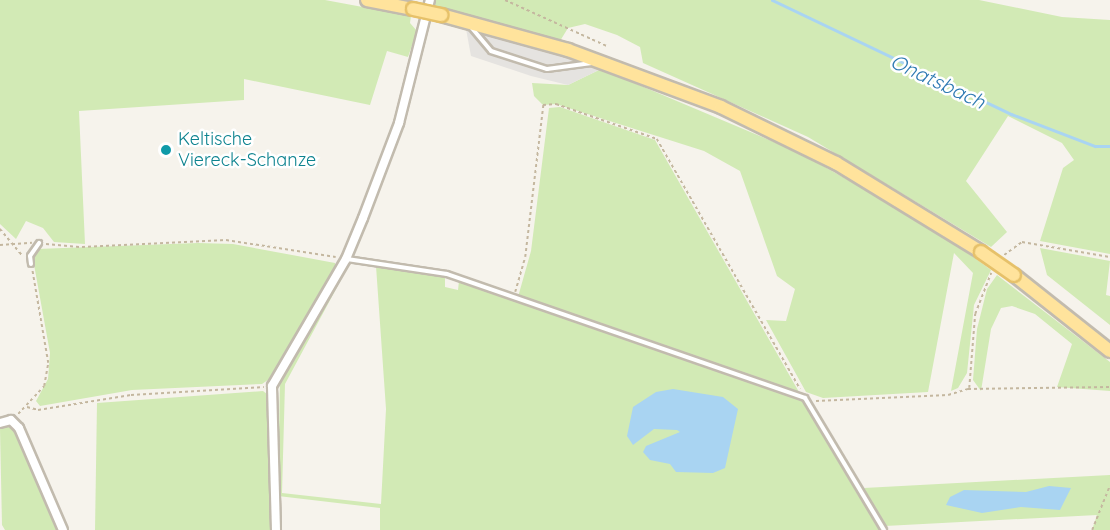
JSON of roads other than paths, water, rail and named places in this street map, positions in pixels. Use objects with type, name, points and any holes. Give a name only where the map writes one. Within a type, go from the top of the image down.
[{"type":"main road","points":[[367,0],[468,21],[601,61],[798,144],[891,195],[981,252],[1014,275],[1110,351]]},
{"type":"street","points":[[276,530],[272,386],[346,259],[399,123],[430,0]]},
{"type":"street","points":[[0,423],[11,420],[19,428],[63,530]]},
{"type":"lane","points":[[468,21],[491,51],[547,69],[571,69],[601,61]]},
{"type":"lane","points":[[31,264],[30,256],[39,243]]},
{"type":"lane","points":[[346,259],[447,274],[807,400],[884,530]]},
{"type":"water","points":[[673,389],[723,397],[738,409],[725,468],[713,473],[676,472],[670,464],[650,460],[643,452],[646,446],[680,432],[677,430],[654,429],[633,445],[627,436],[633,407],[656,392]]},
{"type":"water","points":[[1049,486],[1071,488],[1060,510],[1021,507],[982,513],[946,505],[950,497],[964,490],[1026,492]]},
{"type":"waterway","name":"Onatsbach","points":[[772,0],[1011,114],[1095,146],[1110,146]]},
{"type":"place","name":"Keltische Viereck-Schanze","points":[[166,150]]}]
